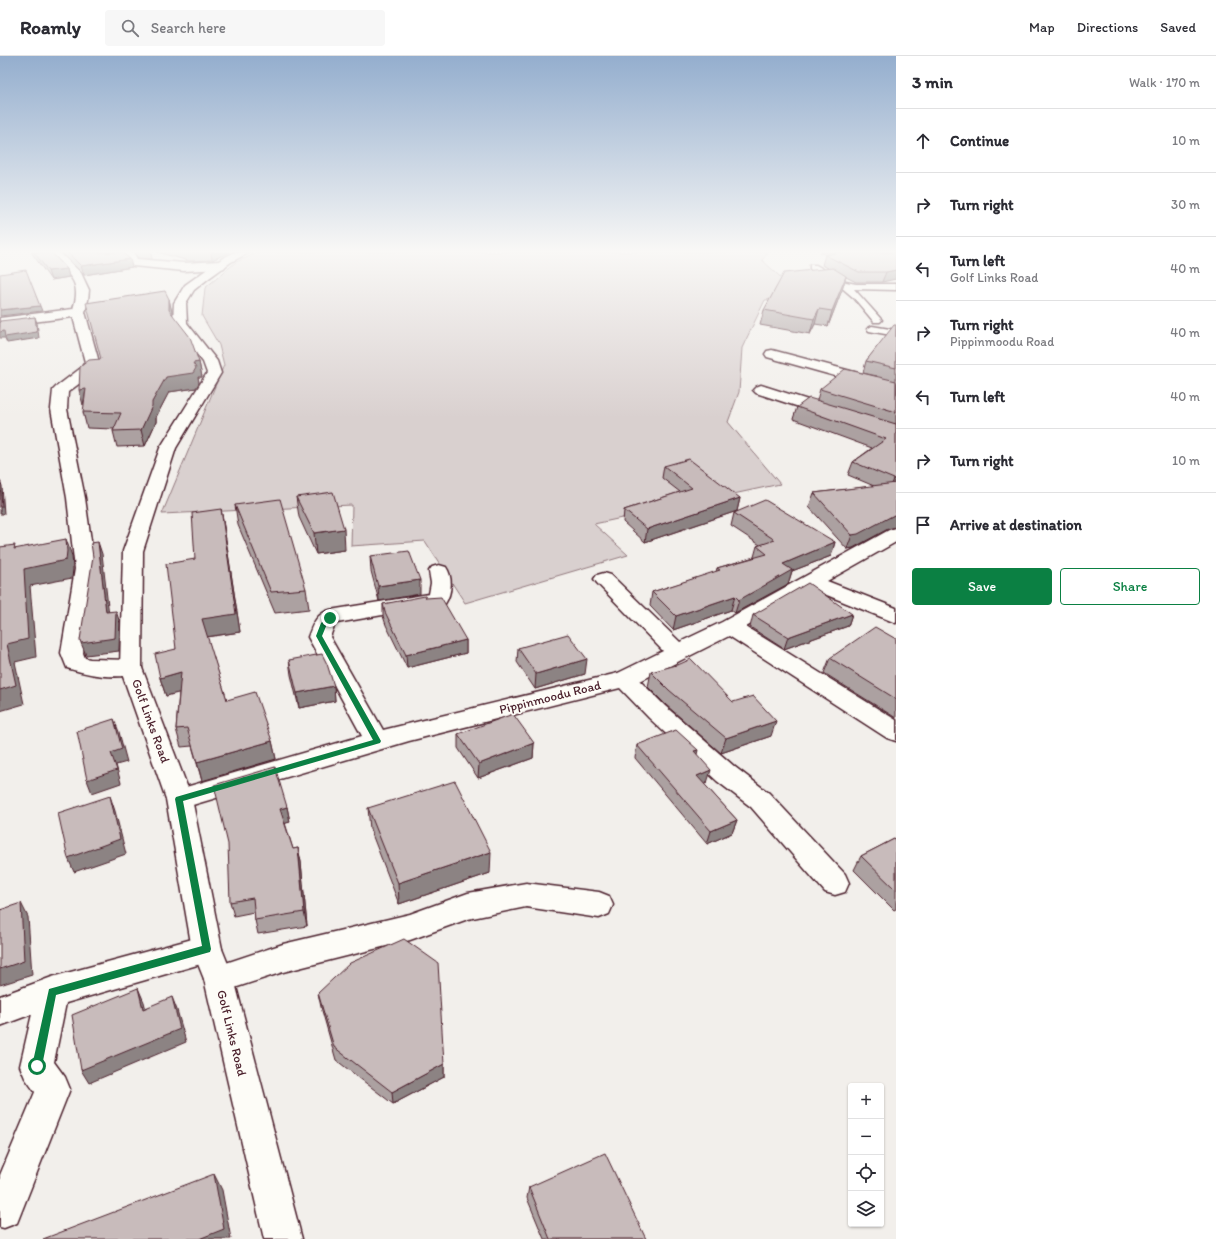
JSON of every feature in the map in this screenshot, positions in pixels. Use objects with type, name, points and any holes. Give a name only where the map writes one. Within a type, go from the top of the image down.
[{"type":"street","points":[[80,307],[78,312],[92,362],[87,371],[61,390],[59,409],[76,498],[85,569],[72,653],[75,663],[82,665],[90,667],[131,668]]},
{"type":"street","name":"Golf Links Road","points":[[180,307],[180,322],[210,361],[214,373],[168,448],[132,551],[131,668],[179,799],[206,949],[219,979],[283,1239]]},
{"type":"street","points":[[0,322],[78,312]]},
{"type":"street","points":[[772,354],[896,388]]},
{"type":"street","points":[[761,390],[842,416]]},
{"type":"street","name":"Pippinmoodu Road","points":[[179,799],[409,732],[625,679],[730,627],[896,534]]},
{"type":"street","points":[[377,741],[319,636],[324,623],[330,618],[438,599],[441,582],[439,570]]},
{"type":"street","points":[[604,579],[678,653]]},
{"type":"street","points":[[812,582],[896,616]]},
{"type":"street","points":[[730,627],[896,732]]},
{"type":"street","points":[[625,679],[657,712],[726,774],[760,800],[835,883]]},
{"type":"street","points":[[219,979],[283,958],[410,927],[468,906],[526,894],[599,905]]},
{"type":"street","points":[[0,1010],[52,992],[206,949]]},
{"type":"street","points":[[4,1210],[52,1089],[37,1066],[52,992]]},
{"type":"lane","points":[[866,307],[877,320]]},
{"type":"lane","points":[[872,329],[896,333]]},
{"type":"shaded area","points":[[203,307],[762,307],[742,348],[739,392],[728,422],[780,484],[594,524],[628,555],[465,603],[425,541],[351,546],[352,505],[162,514],[224,365],[219,345],[202,316]]},
{"type":"building","points":[[0,307],[28,307],[0,310]]},
{"type":"building","points":[[87,307],[169,307],[169,310],[190,337],[199,362],[193,363],[196,368],[193,373],[166,377],[152,402],[152,406],[141,430],[113,431],[121,413],[83,412],[86,389],[79,390],[80,367],[89,360],[101,359]]},
{"type":"building","points":[[766,307],[834,307],[832,311],[819,309],[814,319],[764,310]]},
{"type":"building","points":[[35,317],[37,332],[5,337],[4,331],[0,332],[0,321]]},
{"type":"building","points":[[894,325],[896,325],[896,368],[866,361]]},
{"type":"building","points":[[845,369],[896,381],[896,412],[820,389]]},
{"type":"building","points":[[809,398],[896,424],[896,478],[894,479],[853,462],[886,439],[797,407]]},
{"type":"building","points":[[689,459],[740,498],[647,529],[624,510],[692,488],[664,466]]},
{"type":"building","points":[[0,481],[2,507],[0,507]]},
{"type":"building","points":[[896,483],[896,514],[858,534],[852,535],[814,493]]},
{"type":"building","points":[[333,492],[344,529],[314,533],[296,497]]},
{"type":"building","points":[[280,499],[306,589],[271,592],[235,505]]},
{"type":"building","points":[[765,500],[835,542],[783,564],[792,570],[739,600],[735,596],[676,616],[652,592],[720,570],[717,568],[767,554],[757,546],[775,540],[734,513]]},
{"type":"building","points":[[221,509],[236,614],[202,619],[227,700],[255,692],[272,741],[197,762],[187,728],[176,729],[181,672],[160,678],[155,654],[176,649],[166,564],[195,559],[192,513]]},
{"type":"building","points":[[66,539],[66,560],[24,569],[28,639],[7,644],[16,685],[0,690],[0,547],[15,545],[14,549]]},
{"type":"building","points":[[98,542],[106,612],[116,611],[115,638],[81,643],[80,640],[93,557],[91,543]]},
{"type":"building","points":[[409,551],[420,580],[378,586],[370,556]]},
{"type":"building","points":[[808,583],[852,614],[788,637],[753,615]]},
{"type":"building","points":[[425,596],[426,598],[441,597],[466,640],[406,655],[385,612],[383,604]]},
{"type":"building","points":[[875,627],[896,639],[896,699],[830,658]]},
{"type":"building","points":[[568,634],[587,659],[536,674],[518,648]]},
{"type":"building","points":[[322,654],[334,686],[297,693],[289,660]]},
{"type":"building","points":[[691,659],[733,702],[753,696],[776,721],[726,738],[669,690],[651,672],[680,664]]},
{"type":"building","points":[[513,714],[534,743],[479,764],[458,734]]},
{"type":"building","points":[[114,719],[122,749],[111,753],[117,770],[87,780],[77,731]]},
{"type":"building","points":[[676,730],[698,750],[694,751],[711,770],[697,776],[737,820],[711,831],[637,745]]},
{"type":"building","points":[[275,767],[287,807],[280,809],[293,849],[298,848],[304,912],[255,920],[253,898],[230,902],[228,844],[214,785]]},
{"type":"building","points":[[455,781],[491,852],[398,883],[368,808]]},
{"type":"building","points":[[110,796],[120,839],[68,858],[58,813]]},
{"type":"building","points":[[896,838],[896,890],[861,856]]},
{"type":"building","points":[[21,903],[24,961],[0,969],[0,910]]},
{"type":"building","points":[[404,939],[438,963],[444,1064],[392,1092],[334,1047],[318,993],[350,963]]},
{"type":"building","points":[[138,988],[143,1009],[172,997],[180,1029],[81,1070],[72,1015]]},
{"type":"building","points":[[605,1153],[646,1239],[550,1239],[529,1187]]},
{"type":"building","points":[[214,1174],[224,1229],[199,1239],[43,1239]]},
{"type":"route","points":[[37,1066],[52,992],[206,949],[179,799],[377,741],[319,636],[324,623],[330,618]]}]
